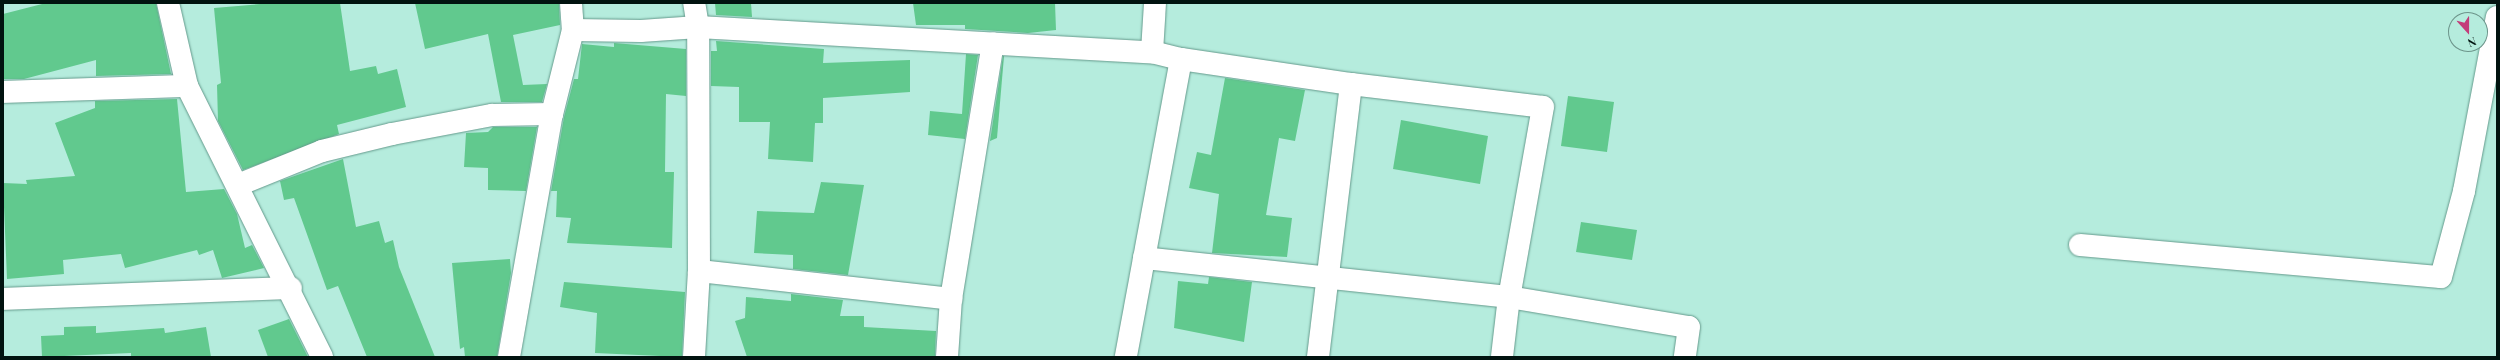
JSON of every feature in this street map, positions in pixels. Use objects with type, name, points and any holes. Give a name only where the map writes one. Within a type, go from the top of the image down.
[{"type":"street","points":[[168,3],[187,86],[238,185],[255,224],[291,288],[322,357]]},
{"type":"street","points":[[508,357],[552,114],[573,30],[571,3]]},
{"type":"street","points":[[694,3],[698,26],[699,271],[694,357]]},
{"type":"street","points":[[1152,52],[1155,3]]},
{"type":"street","points":[[2080,245],[2441,277],[2464,192],[2497,17]]},
{"type":"street","points":[[573,30],[641,31],[698,26],[1152,52],[1181,58],[1351,84],[1543,107],[1509,297],[1502,357]]},
{"type":"street","points":[[947,357],[951,299],[993,43]]},
{"type":"street","points":[[1126,357],[1181,58]]},
{"type":"street","points":[[1318,357],[1351,84]]},
{"type":"street","points":[[3,92],[187,86]]},
{"type":"street","points":[[238,185],[322,151],[392,134],[492,115],[552,114]]},
{"type":"street","points":[[1144,258],[1509,297],[1689,327],[1685,357]]},
{"type":"street","points":[[699,271],[951,299]]},
{"type":"street","points":[[3,298],[291,288]]},
{"type":"building","points":[[46,3],[156,3],[171,74],[96,76],[96,60],[24,79],[3,79],[3,14]]},
{"type":"building","points":[[272,3],[340,3],[350,71],[376,66],[378,74],[397,69],[406,107],[337,125],[339,134],[243,170],[218,121],[217,85],[221,83],[214,8]]},
{"type":"building","points":[[415,3],[559,3],[560,25],[513,35],[523,85],[547,84],[542,102],[501,102],[488,34],[425,49]]},
{"type":"building","points":[[715,3],[751,3],[752,17],[716,15]]},
{"type":"building","points":[[913,3],[1055,3],[1056,30],[1028,33],[965,29],[965,25],[916,25]]},
{"type":"building","points":[[716,41],[824,49],[823,63],[910,60],[910,92],[823,98],[823,123],[815,123],[813,162],[768,159],[770,122],[739,122],[739,87],[711,86],[711,51],[717,51]]},
{"type":"building","points":[[614,43],[686,49],[686,96],[666,94],[665,172],[674,172],[672,248],[567,243],[571,218],[556,217],[557,191],[551,191],[564,117],[574,79],[578,79],[582,44],[614,47]]},
{"type":"building","points":[[966,54],[978,55],[965,139],[928,135],[930,111],[962,114]]},
{"type":"building","points":[[1003,56],[997,138],[990,141]]},
{"type":"building","points":[[1225,78],[1305,90],[1295,141],[1279,138],[1266,215],[1292,218],[1287,257],[1212,253],[1219,194],[1189,188],[1197,152],[1211,155]]},
{"type":"building","points":[[1568,96],[1614,102],[1607,152],[1561,146]]},
{"type":"building","points":[[177,99],[186,192],[224,189],[237,214],[245,248],[252,245],[264,268],[222,278],[213,250],[199,255],[197,250],[125,268],[121,254],[63,260],[64,274],[7,279],[3,183],[27,184],[26,180],[75,176],[55,123],[95,108],[95,101]]},
{"type":"building","points":[[1401,120],[1488,136],[1480,184],[1393,169]]},
{"type":"building","points":[[493,127],[537,127],[526,191],[488,190],[488,168],[464,167],[466,133],[488,132]]},
{"type":"building","points":[[343,159],[356,227],[379,221],[385,243],[393,240],[399,267],[435,357],[367,357],[338,286],[327,290],[294,198],[284,200],[280,181]]},
{"type":"building","points":[[821,182],[864,185],[848,275],[793,269],[793,255],[754,253],[757,211],[814,213]]},
{"type":"building","points":[[1581,222],[1637,230],[1632,260],[1576,252]]},
{"type":"building","points":[[510,259],[511,273],[497,357],[465,357],[464,347],[460,349],[452,263]]},
{"type":"building","points":[[1209,277],[1252,282],[1244,342],[1174,328],[1178,281],[1208,284]]},
{"type":"building","points":[[564,282],[685,292],[682,357],[595,353],[597,313],[560,307]]},
{"type":"building","points":[[791,294],[843,300],[840,316],[864,316],[864,327],[936,331],[935,357],[747,357],[735,321],[745,318],[746,297],[791,301]]},
{"type":"building","points":[[289,319],[308,357],[268,357],[258,330]]},
{"type":"building","points":[[96,326],[96,333],[164,328],[165,333],[206,327],[211,357],[131,357],[131,353],[42,357],[41,336],[64,335],[64,327]]}]
